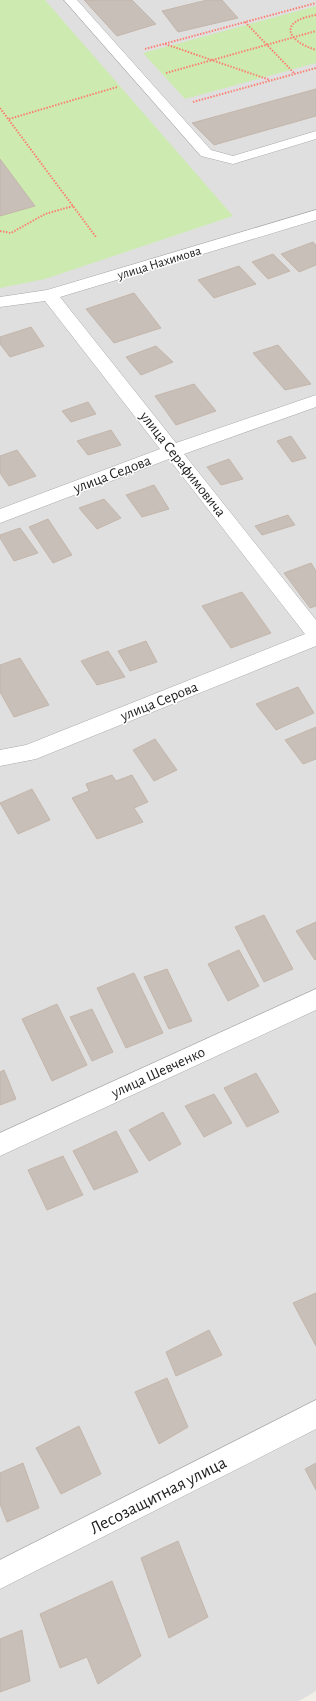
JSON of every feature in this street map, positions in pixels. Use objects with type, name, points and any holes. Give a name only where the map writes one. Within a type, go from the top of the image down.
[{"type":"street","name":"улица Нахимова","points":[[0,302],[48,295],[316,215]]},
{"type":"street","name":"улица Серафимовича","points":[[48,295],[173,451],[316,634]]},
{"type":"street","name":"улица Седова","points":[[0,516],[173,451],[316,401]]},
{"type":"street","name":"улица Серова","points":[[0,758],[29,753],[316,638]]},
{"type":"street","name":"улица Шевченко","points":[[0,1145],[316,999]]},
{"type":"street","name":"Лесозащитная улица","points":[[0,1575],[316,1414]]},
{"type":"lane","points":[[70,0],[206,153],[233,160],[316,135]]},
{"type":"path","points":[[139,50],[316,3]]},
{"type":"path","points":[[316,15],[304,17],[296,21],[291,26],[289,32],[291,38],[297,43],[316,50]]},
{"type":"path","points":[[245,22],[295,74]]},
{"type":"path","points":[[162,74],[316,31]]},
{"type":"path","points":[[164,44],[270,81]]},
{"type":"path","points":[[187,104],[316,68]]},
{"type":"path","points":[[9,119],[122,86]]},
{"type":"path","points":[[0,108],[96,237]]},
{"type":"path","points":[[0,231],[11,233],[45,214],[73,206]]},
{"type":"shaded area","points":[[0,0],[316,0],[316,1691],[299,1701],[0,1701]]},
{"type":"green space","points":[[0,0],[45,0],[233,216],[45,279],[0,288]]},
{"type":"green space","points":[[316,6],[316,63],[185,99],[143,53]]},
{"type":"building","points":[[84,0],[132,0],[156,24],[117,36]]},
{"type":"building","points":[[207,0],[222,0],[238,18],[178,32],[162,11]]},
{"type":"building","points":[[316,89],[316,116],[214,145],[192,123]]},
{"type":"building","points":[[0,159],[35,206],[0,216]]},
{"type":"building","points":[[313,242],[316,245],[316,265],[299,272],[281,254]]},
{"type":"building","points":[[273,254],[290,271],[268,279],[252,262]]},
{"type":"building","points":[[239,266],[256,284],[214,298],[198,280]]},
{"type":"building","points":[[134,293],[161,328],[114,343],[86,309]]},
{"type":"building","points":[[31,327],[44,346],[10,357],[0,344],[0,337]]},
{"type":"building","points":[[278,345],[311,384],[285,390],[253,353]]},
{"type":"building","points":[[156,346],[173,362],[141,375],[126,357]]},
{"type":"building","points":[[194,384],[216,411],[176,425],[155,396]]},
{"type":"building","points":[[88,402],[96,414],[71,422],[62,411]]},
{"type":"building","points":[[111,430],[121,445],[88,455],[77,441]]},
{"type":"building","points":[[291,436],[306,458],[292,462],[277,441]]},
{"type":"building","points":[[17,450],[36,476],[9,486],[0,473],[0,456]]},
{"type":"building","points":[[229,459],[243,479],[221,485],[207,467]]},
{"type":"building","points":[[154,485],[169,509],[142,517],[126,495]]},
{"type":"building","points":[[104,499],[121,518],[97,529],[79,508]]},
{"type":"building","points":[[288,515],[295,525],[262,535],[255,526]]},
{"type":"building","points":[[48,519],[72,555],[53,563],[29,527]]},
{"type":"building","points":[[20,528],[38,553],[14,561],[0,538],[0,535]]},
{"type":"building","points":[[311,563],[316,571],[316,606],[310,608],[284,573]]},
{"type":"building","points":[[242,592],[271,633],[231,648],[202,606]]},
{"type":"building","points":[[146,641],[157,662],[130,671],[118,651]]},
{"type":"building","points":[[108,651],[125,677],[97,685],[81,661]]},
{"type":"building","points":[[20,658],[49,705],[14,717],[0,692],[0,665]]},
{"type":"building","points":[[298,687],[314,713],[276,730],[256,704]]},
{"type":"building","points":[[316,727],[316,759],[303,764],[285,740]]},
{"type":"building","points":[[155,739],[177,770],[154,781],[133,750]]},
{"type":"building","points":[[112,775],[116,781],[132,775],[148,802],[134,808],[143,822],[97,839],[72,798],[89,791],[86,784]]},
{"type":"building","points":[[32,789],[50,820],[18,834],[0,803]]},
{"type":"building","points":[[264,915],[293,969],[264,982],[235,927]]},
{"type":"building","points":[[316,922],[316,959],[315,960],[296,931]]},
{"type":"building","points":[[239,950],[259,986],[228,1001],[208,964]]},
{"type":"building","points":[[167,969],[192,1021],[169,1029],[144,977]]},
{"type":"building","points":[[134,973],[163,1033],[126,1048],[97,988]]},
{"type":"building","points":[[57,1004],[87,1065],[52,1081],[22,1019]]},
{"type":"building","points":[[92,1009],[113,1052],[92,1061],[70,1017]]},
{"type":"building","points":[[4,1070],[16,1099],[0,1105],[0,1072]]},
{"type":"building","points":[[256,1073],[279,1112],[247,1127],[224,1088]]},
{"type":"building","points":[[214,1094],[232,1123],[204,1137],[185,1106]]},
{"type":"building","points":[[163,1112],[181,1144],[149,1161],[129,1130]]},
{"type":"building","points":[[116,1131],[138,1172],[94,1190],[73,1151]]},
{"type":"building","points":[[63,1156],[83,1195],[47,1210],[28,1170]]},
{"type":"building","points":[[316,1293],[316,1346],[293,1303]]},
{"type":"building","points":[[209,1330],[222,1355],[176,1376],[166,1352]]},
{"type":"building","points":[[167,1378],[188,1427],[159,1444],[135,1392]]},
{"type":"building","points":[[79,1426],[101,1474],[61,1494],[36,1448]]},
{"type":"building","points":[[23,1463],[39,1508],[7,1522],[0,1504],[0,1473]]},
{"type":"building","points":[[316,1463],[316,1490],[305,1469]]},
{"type":"building","points":[[178,1541],[208,1617],[169,1638],[141,1558]]},
{"type":"building","points":[[112,1581],[141,1656],[98,1684],[87,1657],[60,1668],[40,1614]]},
{"type":"building","points":[[22,1630],[30,1681],[0,1692],[0,1639]]}]
